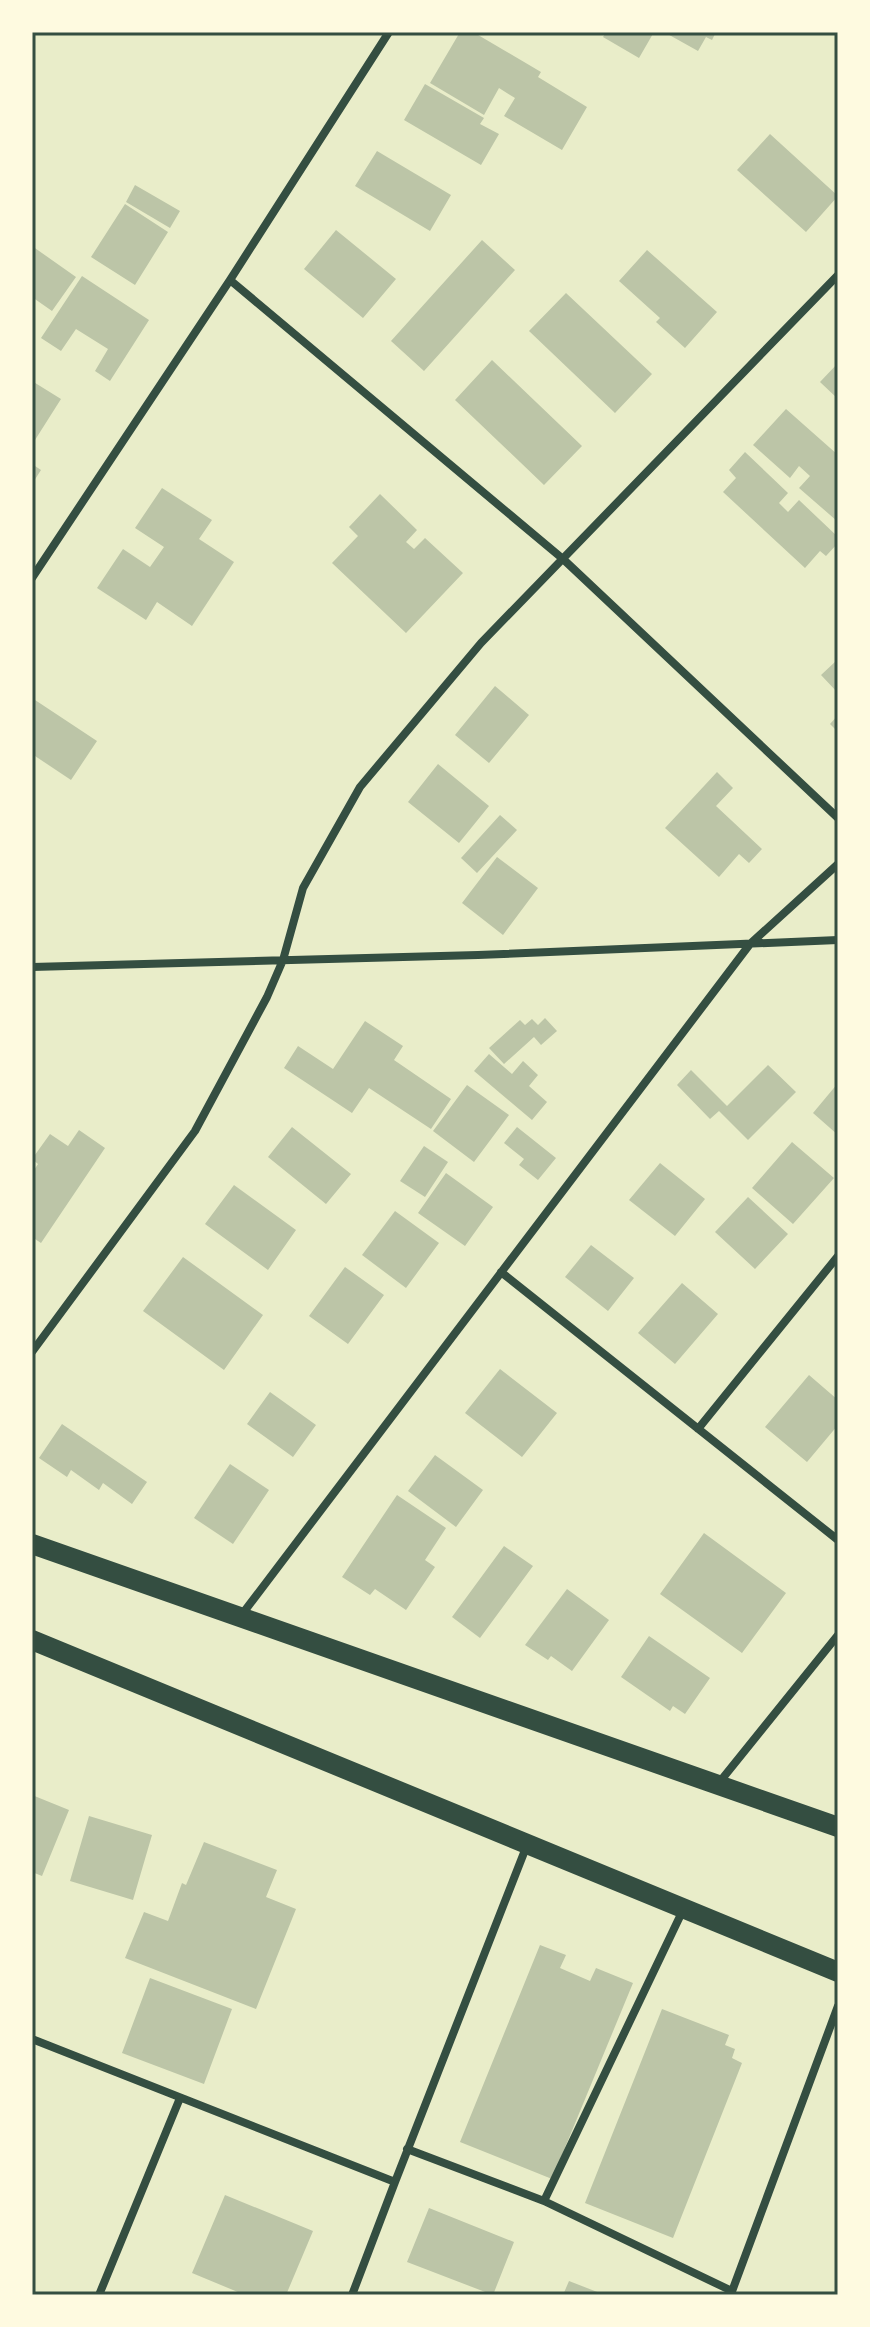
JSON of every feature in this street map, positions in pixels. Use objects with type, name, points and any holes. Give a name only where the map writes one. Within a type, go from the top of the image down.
[{"type":"main road","points":[[32,1544],[838,1827]]},
{"type":"main road","points":[[32,1640],[838,1972]]},
{"type":"street","points":[[32,578],[230,280],[389,32]]},
{"type":"street","points":[[32,1352],[195,1131],[267,997],[283,960],[303,888],[360,787],[481,643],[838,275]]},
{"type":"street","points":[[230,280],[563,559],[838,818]]},
{"type":"street","points":[[239,1618],[750,944],[838,864]]},
{"type":"street","points":[[32,967],[838,940]]},
{"type":"street","points":[[698,1429],[838,1256]]},
{"type":"street","points":[[501,1272],[838,1540]]},
{"type":"street","points":[[718,1785],[838,1635]]},
{"type":"street","points":[[352,2295],[527,1845]]},
{"type":"street","points":[[544,2201],[683,1910]]},
{"type":"street","points":[[407,2149],[544,2201],[732,2293],[838,2006]]},
{"type":"street","points":[[32,2039],[395,2182]]},
{"type":"street","points":[[99,2295],[180,2098]]},
{"type":"building","points":[[460,32],[473,32],[541,72],[538,77],[587,107],[562,150],[504,116],[515,98],[499,88],[484,115],[430,83]]},
{"type":"building","points":[[606,32],[654,32],[639,58],[603,37]]},
{"type":"building","points":[[664,32],[716,32],[712,40],[706,37],[698,51]]},
{"type":"building","points":[[425,84],[484,118],[480,124],[499,134],[481,165],[404,120]]},
{"type":"building","points":[[770,134],[838,196],[806,232],[737,170]]},
{"type":"building","points":[[377,151],[451,195],[430,231],[355,186]]},
{"type":"building","points":[[135,185],[180,211],[170,228],[126,202]]},
{"type":"building","points":[[125,204],[168,232],[135,285],[91,257]]},
{"type":"building","points":[[336,230],[396,279],[363,318],[304,269]]},
{"type":"building","points":[[482,240],[515,270],[424,371],[391,341]]},
{"type":"building","points":[[32,246],[76,277],[52,311],[32,297]]},
{"type":"building","points":[[647,250],[717,312],[685,348],[656,322],[660,318],[619,281]]},
{"type":"building","points":[[82,276],[149,320],[110,381],[95,371],[108,349],[76,329],[61,351],[41,338]]},
{"type":"building","points":[[566,293],[652,374],[615,413],[529,331]]},
{"type":"building","points":[[492,360],[582,446],[544,485],[455,400]]},
{"type":"building","points":[[838,363],[838,399],[820,382]]},
{"type":"building","points":[[32,381],[61,399],[35,440],[32,438]]},
{"type":"building","points":[[786,409],[838,455],[837,521],[799,488],[810,476],[799,466],[790,478],[753,445]]},
{"type":"building","points":[[745,452],[788,493],[779,503],[788,512],[799,500],[838,537],[838,543],[826,556],[820,551],[805,568],[723,492],[736,478],[729,470]]},
{"type":"building","points":[[32,464],[41,470],[32,484]]},
{"type":"building","points":[[162,488],[212,520],[199,539],[234,562],[192,626],[157,602],[146,620],[97,588],[123,549],[150,567],[164,547],[135,528]]},
{"type":"building","points":[[380,494],[417,530],[406,542],[414,549],[425,538],[463,573],[406,633],[332,563],[358,536],[349,527]]},
{"type":"building","points":[[836,661],[838,663],[838,693],[821,675]]},
{"type":"building","points":[[495,686],[529,715],[489,763],[455,735]]},
{"type":"building","points":[[32,698],[97,741],[71,780],[32,754]]},
{"type":"building","points":[[838,715],[838,732],[830,724]]},
{"type":"building","points":[[438,764],[489,806],[459,843],[408,802]]},
{"type":"building","points":[[717,772],[733,788],[716,806],[762,849],[749,863],[739,854],[719,877],[665,828]]},
{"type":"building","points":[[500,815],[517,830],[477,873],[461,858]]},
{"type":"building","points":[[497,857],[538,888],[503,935],[462,903]]},
{"type":"building","points":[[545,1018],[557,1031],[541,1045],[534,1037],[504,1064],[489,1048],[520,1020],[525,1025],[532,1019],[538,1025]]},
{"type":"building","points":[[365,1021],[403,1046],[394,1060],[451,1099],[431,1129],[369,1088],[352,1113],[284,1068],[298,1046],[333,1069]]},
{"type":"building","points":[[489,1054],[512,1074],[523,1061],[538,1075],[529,1086],[547,1102],[532,1120],[474,1071]]},
{"type":"building","points":[[768,1065],[796,1092],[748,1140],[719,1111],[710,1119],[677,1085],[691,1070],[727,1106]]},
{"type":"building","points":[[838,1083],[838,1135],[813,1113]]},
{"type":"building","points":[[467,1085],[509,1115],[474,1162],[433,1131]]},
{"type":"building","points":[[292,1127],[351,1174],[326,1204],[268,1157]]},
{"type":"building","points":[[517,1127],[556,1158],[538,1180],[519,1165],[524,1159],[504,1143]]},
{"type":"building","points":[[79,1130],[105,1148],[41,1243],[32,1237],[32,1173],[38,1164],[32,1159],[50,1134],[68,1146]]},
{"type":"building","points":[[792,1142],[834,1178],[793,1224],[752,1188]]},
{"type":"building","points":[[424,1146],[448,1162],[425,1197],[400,1181]]},
{"type":"building","points":[[660,1163],[705,1199],[675,1236],[629,1200]]},
{"type":"building","points":[[446,1173],[493,1207],[465,1246],[418,1213]]},
{"type":"building","points":[[234,1185],[296,1230],[268,1270],[205,1224]]},
{"type":"building","points":[[748,1197],[788,1234],[755,1269],[715,1232]]},
{"type":"building","points":[[395,1211],[439,1243],[406,1288],[362,1255]]},
{"type":"building","points":[[591,1245],[634,1278],[608,1311],[565,1277]]},
{"type":"building","points":[[183,1257],[263,1315],[224,1370],[143,1311]]},
{"type":"building","points":[[345,1267],[384,1295],[348,1344],[309,1316]]},
{"type":"building","points":[[682,1283],[718,1314],[675,1364],[638,1333]]},
{"type":"building","points":[[500,1369],[557,1413],[522,1457],[465,1413]]},
{"type":"building","points":[[809,1375],[838,1400],[838,1425],[807,1462],[765,1427]]},
{"type":"building","points":[[270,1392],[316,1425],[293,1457],[247,1424]]},
{"type":"building","points":[[62,1424],[147,1482],[132,1504],[103,1483],[99,1490],[71,1470],[67,1477],[39,1458]]},
{"type":"building","points":[[435,1455],[483,1490],[456,1527],[408,1491]]},
{"type":"building","points":[[230,1464],[269,1490],[233,1544],[194,1518]]},
{"type":"building","points":[[397,1495],[446,1528],[425,1560],[435,1567],[406,1610],[375,1589],[370,1595],[342,1577]]},
{"type":"building","points":[[704,1533],[786,1593],[742,1653],[660,1594]]},
{"type":"building","points":[[504,1546],[533,1566],[480,1638],[452,1617]]},
{"type":"building","points":[[567,1589],[609,1620],[572,1671],[551,1656],[548,1660],[525,1645]]},
{"type":"building","points":[[649,1636],[710,1678],[685,1714],[673,1706],[670,1711],[621,1677]]},
{"type":"building","points":[[32,1795],[69,1810],[42,1876],[32,1872]]},
{"type":"building","points":[[89,1816],[152,1835],[133,1900],[70,1881]]},
{"type":"building","points":[[204,1842],[277,1870],[266,1897],[296,1909],[256,2009],[125,1958],[144,1912],[168,1921],[182,1883],[186,1885]]},
{"type":"building","points":[[540,1945],[566,1955],[560,1968],[590,1981],[596,1968],[633,1983],[552,2179],[460,2142]]},
{"type":"building","points":[[150,1978],[232,2009],[204,2084],[122,2053]]},
{"type":"building","points":[[662,2009],[729,2035],[725,2045],[735,2049],[732,2058],[742,2063],[673,2238],[585,2203]]},
{"type":"building","points":[[225,2195],[313,2231],[286,2295],[245,2295],[192,2273]]},
{"type":"building","points":[[429,2208],[514,2242],[493,2295],[407,2262]]},
{"type":"building","points":[[569,2281],[605,2295],[563,2295]]}]
